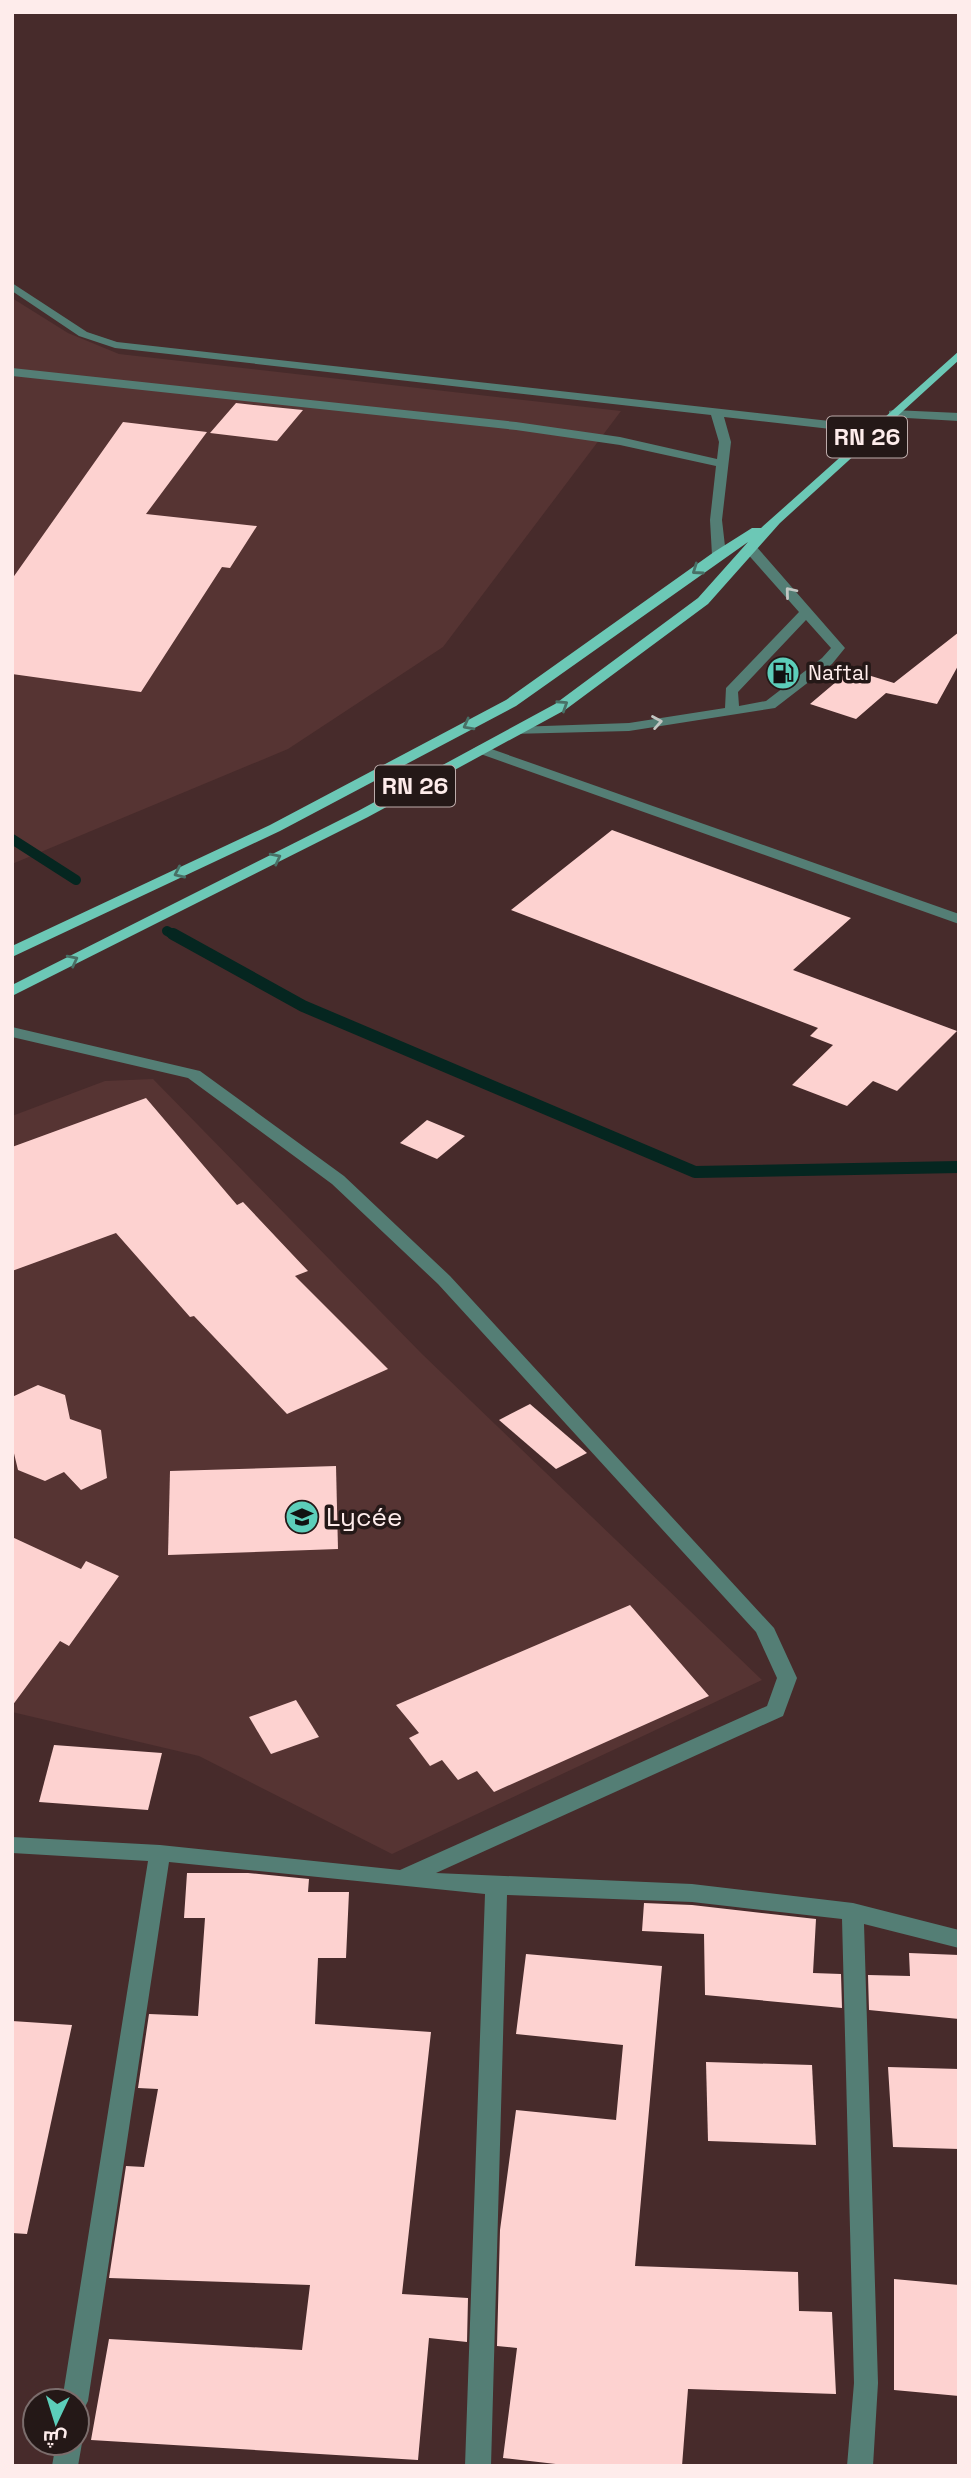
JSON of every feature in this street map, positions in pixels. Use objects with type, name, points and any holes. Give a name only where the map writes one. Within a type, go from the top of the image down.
[{"type":"main road","name":"RN 26","points":[[12,991],[363,814],[560,707],[703,601],[775,520],[959,354]]},
{"type":"main road","name":"RN 26","points":[[12,952],[275,828],[511,702],[719,555],[775,520]]},
{"type":"street","points":[[12,286],[83,334],[115,345],[875,430]]},
{"type":"street","points":[[12,372],[306,405],[498,422],[664,448],[722,464]]},
{"type":"street","points":[[716,411],[725,442],[716,520],[719,555]]},
{"type":"street","points":[[893,414],[959,417]]},
{"type":"street","points":[[516,731],[629,727],[769,705],[827,661],[838,648],[750,548]]},
{"type":"street","points":[[732,709],[731,691],[807,612]]},
{"type":"street","points":[[480,749],[959,919]]},
{"type":"street","points":[[12,1032],[194,1074],[338,1181],[382,1219],[444,1280],[764,1628],[787,1678],[776,1711],[402,1879]]},
{"type":"street","points":[[12,1845],[160,1853],[402,1879],[496,1886],[692,1893],[853,1912],[959,1940]]},
{"type":"street","points":[[77,2387],[160,1853]]},
{"type":"street","points":[[478,2466],[496,1886]]},
{"type":"street","points":[[853,1912],[866,2383],[860,2466]]},
{"type":"shaded area","points":[[12,298],[68,333],[119,354],[621,411],[443,647],[288,749],[12,864]]},
{"type":"shaded area","name":"Lycée","points":[[153,1079],[422,1354],[762,1680],[392,1854],[199,1756],[12,1712],[12,1116],[105,1081]]},
{"type":"building","points":[[236,403],[303,410],[277,441],[210,433]]},
{"type":"building","points":[[123,422],[207,432],[146,514],[257,526],[230,568],[222,567],[141,692],[12,674],[12,579]]},
{"type":"building","points":[[959,632],[959,664],[937,704],[886,693],[856,719],[810,704],[843,676],[849,678],[858,672],[894,683]]},
{"type":"building","points":[[612,830],[851,918],[793,970],[957,1031],[897,1091],[873,1081],[847,1106],[792,1085],[833,1045],[810,1036],[818,1028],[511,910]]},
{"type":"building","points":[[146,1098],[237,1205],[243,1202],[308,1271],[295,1276],[388,1369],[287,1414],[194,1316],[190,1317],[116,1233],[12,1271],[12,1147]]},
{"type":"building","points":[[427,1120],[465,1136],[437,1159],[400,1143]]},
{"type":"building","points":[[38,1385],[65,1395],[70,1419],[101,1430],[107,1478],[81,1490],[64,1472],[45,1481],[18,1470],[12,1445],[12,1397]]},
{"type":"building","points":[[530,1404],[587,1453],[556,1469],[499,1420]]},
{"type":"building","points":[[336,1466],[338,1549],[168,1555],[170,1471]]},
{"type":"building","points":[[12,1537],[81,1569],[86,1561],[119,1576],[69,1646],[60,1641],[12,1706]]},
{"type":"building","points":[[630,1605],[709,1696],[494,1792],[477,1771],[458,1780],[442,1760],[430,1766],[409,1738],[419,1733],[396,1705]]},
{"type":"building","points":[[296,1700],[319,1737],[271,1754],[249,1717]]},
{"type":"building","points":[[54,1745],[162,1753],[148,1810],[39,1802]]},
{"type":"building","points":[[187,1873],[248,1873],[309,1879],[308,1892],[349,1892],[346,1958],[318,1958],[315,2024],[431,2032],[402,2294],[468,2298],[467,2342],[429,2338],[418,2460],[91,2440],[109,2339],[302,2350],[310,2285],[109,2278],[126,2166],[144,2167],[158,2089],[138,2088],[149,2014],[198,2016],[205,1918],[184,1918]]},
{"type":"building","points":[[644,1903],[692,1905],[816,1919],[813,1973],[841,1974],[842,2008],[705,1995],[704,1934],[642,1931]]},
{"type":"building","points":[[909,1953],[959,1955],[959,2019],[869,2010],[868,1975],[910,1976]]},
{"type":"building","points":[[526,1954],[662,1966],[635,2266],[798,2272],[799,2311],[832,2312],[836,2394],[688,2389],[682,2466],[573,2466],[503,2458],[517,2348],[497,2346],[500,2230],[516,2110],[616,2120],[623,2045],[516,2034]]},
{"type":"building","points":[[12,2021],[72,2025],[27,2234],[12,2233]]},
{"type":"building","points":[[706,2062],[812,2065],[816,2145],[708,2141]]},
{"type":"building","points":[[888,2067],[959,2069],[959,2149],[893,2147]]},
{"type":"building","points":[[894,2279],[959,2285],[959,2396],[894,2390]]},
{"type":"waterway","points":[[12,839],[76,880]]},
{"type":"waterway","points":[[167,931],[176,936]]},
{"type":"waterway","points":[[173,934],[303,1006],[695,1172],[959,1167]]},
{"type":"place","name":"Naftal","points":[[783,673]]},
{"type":"place","name":"Lycée","points":[[302,1517]]}]
